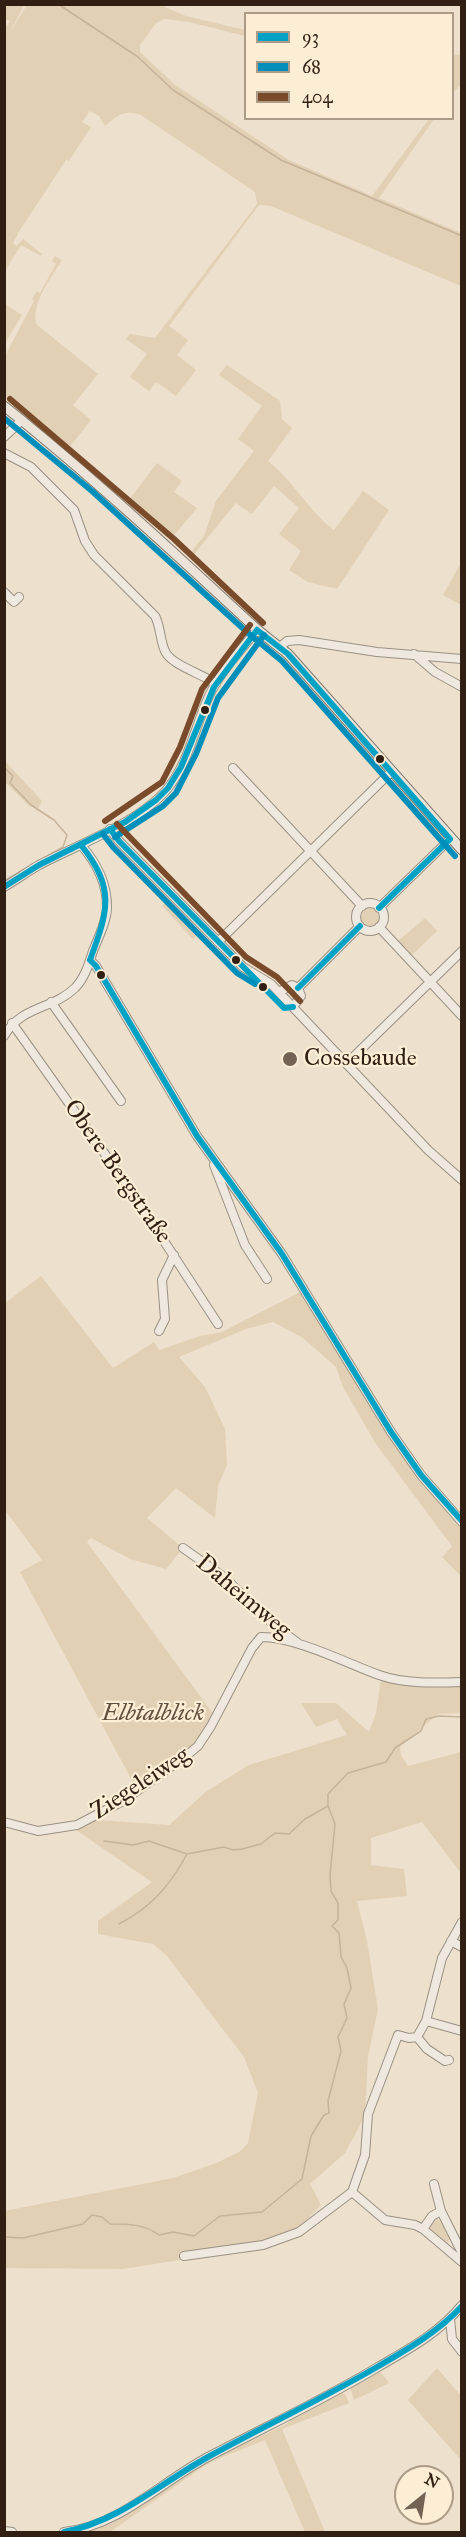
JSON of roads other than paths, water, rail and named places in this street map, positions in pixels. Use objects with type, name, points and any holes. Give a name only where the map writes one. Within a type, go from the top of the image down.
[{"type":"main road","points":[[4,405],[201,576],[257,630],[280,647],[462,850]]},
{"type":"street","points":[[4,437],[22,420]]},
{"type":"street","points":[[4,453],[31,467],[74,510],[94,555],[155,616],[160,626],[164,651],[170,659],[216,684]]},
{"type":"street","points":[[4,592],[14,602],[19,597]]},
{"type":"street","points":[[4,887],[40,865],[110,829],[158,798],[169,788],[188,751],[216,684],[257,630]]},
{"type":"street","points":[[280,647],[287,641],[298,640],[377,651],[462,659]]},
{"type":"street","points":[[414,654],[435,672],[462,687]]},
{"type":"street","points":[[233,768],[309,852],[362,906]]},
{"type":"street","points":[[218,942],[392,771]]},
{"type":"street","points":[[110,829],[243,968],[264,979],[279,992],[428,1150],[462,1180]]},
{"type":"street","points":[[379,908],[450,839]]},
{"type":"street","points":[[4,1036],[12,1023],[25,1013],[51,1002],[75,987],[90,960],[107,908],[100,873],[83,844]]},
{"type":"street","points":[[371,904],[379,908],[383,917],[379,927],[369,931],[360,926],[356,916],[362,906],[371,904]]},
{"type":"street","points":[[298,988],[360,926]]},
{"type":"street","points":[[379,927],[462,1016]]},
{"type":"street","points":[[347,1063],[462,951]]},
{"type":"street","points":[[90,960],[96,966],[210,1155],[282,1254],[397,1441],[421,1475],[462,1522]]},
{"type":"street","points":[[279,992],[292,985],[298,988],[301,996],[292,1007]]},
{"type":"street","points":[[51,1002],[122,1101]]},
{"type":"street","name":"Obere Bergstraße","points":[[12,1023],[134,1195],[218,1324]]},
{"type":"street","points":[[210,1155],[244,1245],[267,1279]]},
{"type":"street","points":[[455,1173],[462,1167]]},
{"type":"street","points":[[159,1331],[165,1319],[162,1280],[174,1256]]},
{"type":"street","name":"Daheimweg","points":[[183,1548],[224,1577],[276,1627],[302,1646]]},
{"type":"street","name":"Ziegeleiweg","points":[[4,1822],[38,1831],[58,1830],[76,1825],[123,1801],[198,1746],[261,1637],[270,1637],[302,1646],[381,1676],[403,1681],[462,1682]]},
{"type":"street","points":[[417,2037],[426,2021],[439,1969],[462,1922]]},
{"type":"street","points":[[451,1941],[462,1947]]},
{"type":"street","points":[[426,2021],[462,2031]]},
{"type":"street","points":[[184,2256],[263,2245],[299,2232],[352,2192],[365,2155],[368,2114],[398,2034],[409,2038],[417,2037]]},
{"type":"street","points":[[417,2037],[438,2057],[445,2061],[449,2060]]},
{"type":"street","points":[[434,2184],[441,2211],[462,2253]]},
{"type":"street","points":[[352,2192],[385,2220],[415,2225],[423,2229],[462,2262]]},
{"type":"street","points":[[423,2229],[428,2220],[441,2211]]},
{"type":"street","points":[[64,2532],[87,2529],[116,2516],[207,2458],[329,2396],[438,2330],[462,2305]]},
{"type":"street","points":[[450,2319],[452,2339]]},
{"type":"street","points":[[438,2330],[452,2339],[462,2352]]},
{"type":"street","points":[[4,2531],[12,2532]]},
{"type":"waterway","points":[[58,4],[138,57],[173,90],[281,160],[462,236]]},
{"type":"waterway","points":[[4,767],[13,776],[10,783],[31,805],[54,820],[67,835],[63,847],[4,881]]},
{"type":"waterway","points":[[4,2237],[23,2238],[83,2224],[92,2215],[102,2217],[110,2224],[142,2227],[159,2235],[173,2232],[194,2236],[220,2216],[262,2212],[302,2179],[311,2136],[324,2115],[329,2113],[328,2101],[341,2051],[338,2037],[347,2018],[344,2004],[351,1988],[347,1968],[341,1957],[339,1933],[332,1926],[338,1920],[338,1903],[331,1891],[330,1875],[335,1824],[328,1806],[328,1794],[348,1773],[386,1762],[395,1748],[421,1731],[426,1719],[439,1716],[462,1717]]},
{"type":"waterway","points":[[119,1924],[140,1911],[158,1895],[174,1876],[187,1854],[224,1847],[233,1850],[242,1849],[261,1844],[275,1833],[289,1834],[305,1819],[328,1806]]},
{"type":"waterway","points":[[104,1841],[133,1845],[149,1841],[187,1854]]},
{"type":"place","name":"Cossebaude","points":[[290,1059]]},
{"type":"park label","name":"Elbtalblick","points":[[153,1714]]}]
